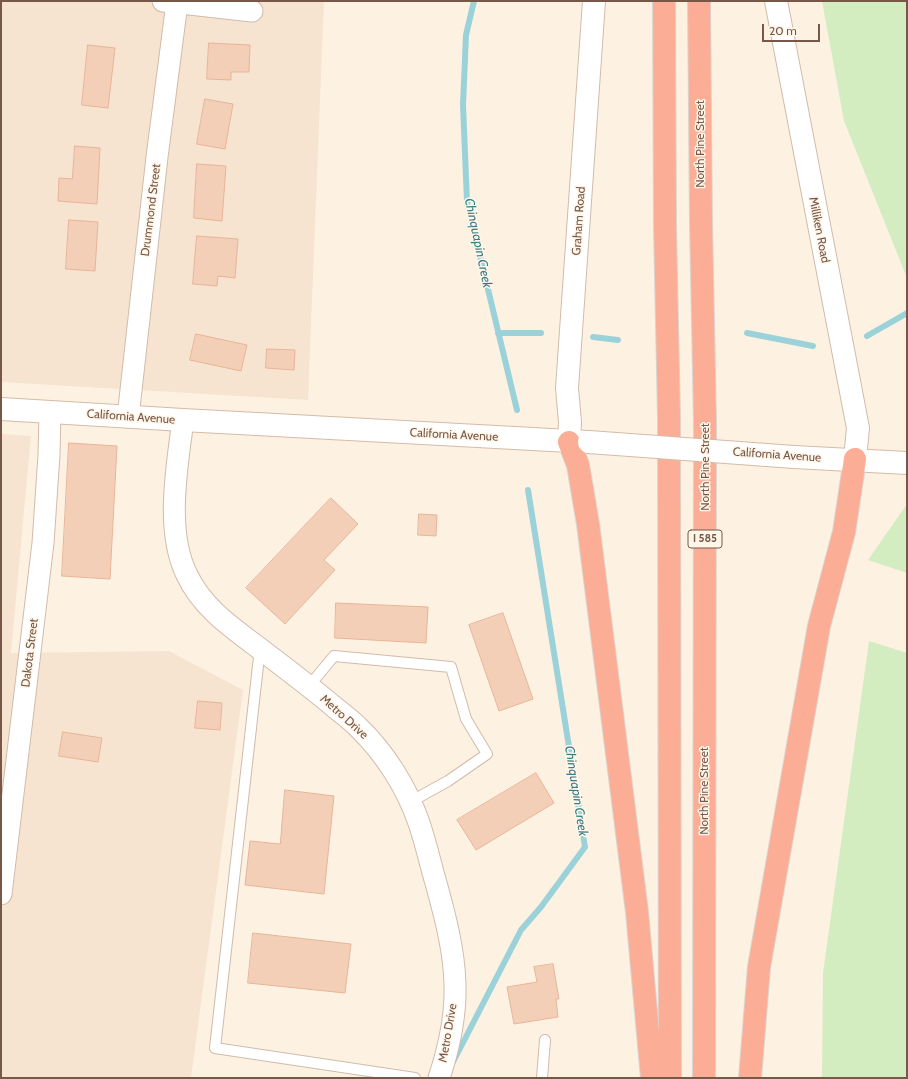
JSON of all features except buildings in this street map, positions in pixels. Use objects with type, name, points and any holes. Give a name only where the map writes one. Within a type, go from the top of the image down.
[{"type":"highway","points":[[664,1],[665,220],[669,418],[670,1078]]},
{"type":"highway","name":"North Pine Street","points":[[699,1],[705,430],[704,1078]]},
{"type":"highway","points":[[579,442],[578,465],[588,524],[637,912],[652,1078]]},
{"type":"highway","points":[[750,1078],[759,967],[819,626],[844,532],[855,459]]},
{"type":"street","name":"Graham Road","points":[[579,442],[570,422],[568,388],[594,1]]},
{"type":"street","name":"Milliken Road","points":[[776,1],[858,428],[855,459]]},
{"type":"street","points":[[170,2],[252,11]]},
{"type":"street","name":"Drummond Street","points":[[128,417],[170,2]]},
{"type":"street","name":"California Avenue","points":[[1,409],[579,442],[794,457],[855,459],[907,463]]},
{"type":"street","name":"Dakota Street","points":[[1,894],[43,543],[49,455],[50,412]]},
{"type":"street","name":"Metro Drive","points":[[183,420],[177,469],[174,518],[177,547],[186,575],[202,600],[222,620],[309,686],[358,726],[378,750],[404,788],[419,823],[446,920],[453,953],[455,985],[454,1018],[448,1050],[439,1078]]},
{"type":"lane","points":[[260,648],[215,1048],[415,1078]]},
{"type":"lane","points":[[309,686],[334,656],[451,667],[466,719],[487,754],[448,781],[410,802]]},
{"type":"lane","points":[[542,1078],[545,1040]]},
{"type":"shaded area","points":[[1,1],[324,1],[308,400],[1,382]]},
{"type":"shaded area","points":[[1,434],[31,436],[11,653],[169,651],[243,690],[191,1078],[1,1078]]},
{"type":"green space","points":[[822,1],[907,1],[907,278],[844,121]]},
{"type":"green space","points":[[907,504],[907,573],[868,560]]},
{"type":"green space","points":[[869,641],[907,653],[907,1078],[822,1078],[823,973]]},
{"type":"waterway","name":"Chinquapin Creek","points":[[474,1],[466,35],[463,105],[467,202],[517,410]]},
{"type":"waterway","points":[[867,336],[907,313]]},
{"type":"waterway","points":[[498,333],[541,333]]},
{"type":"waterway","points":[[747,333],[813,346]]},
{"type":"waterway","points":[[593,337],[618,340]]},
{"type":"waterway","name":"Chinquapin Creek","points":[[453,1062],[521,930],[541,907],[585,847],[528,490]]}]
